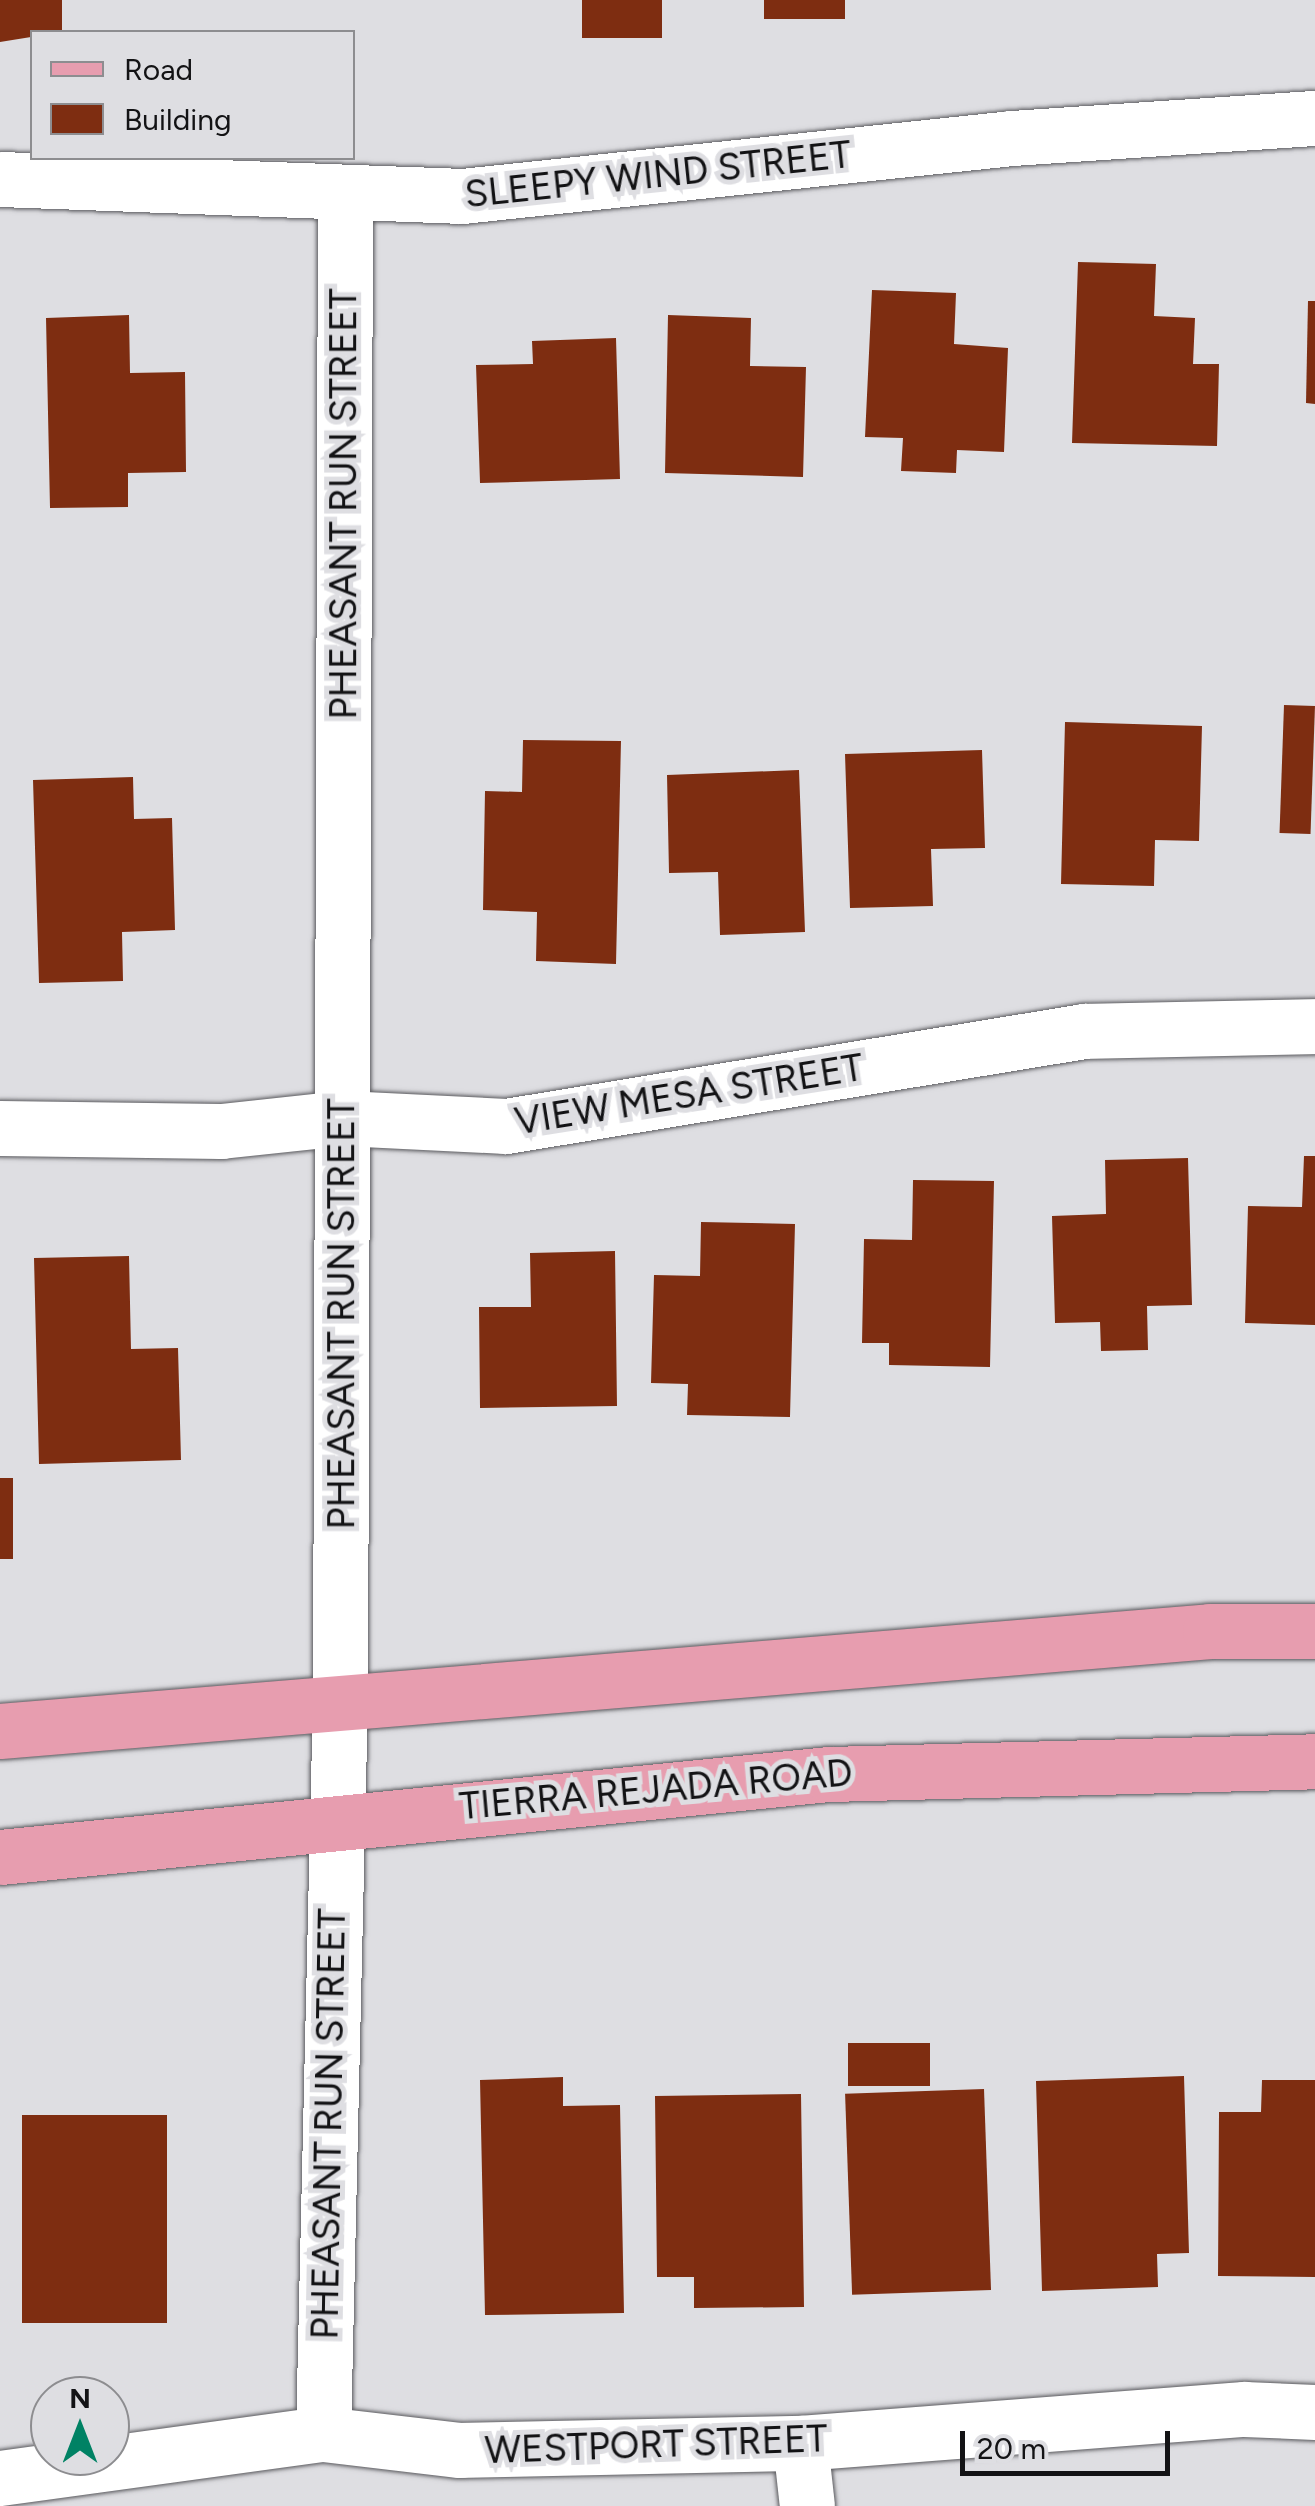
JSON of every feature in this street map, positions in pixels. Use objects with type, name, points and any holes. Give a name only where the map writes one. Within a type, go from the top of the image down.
[{"type":"main road","points":[[0,1731],[340,1699],[1210,1631],[1315,1632]]},
{"type":"main road","name":"TIERRA REJADA ROAD","points":[[0,1857],[335,1818],[829,1774],[1315,1760]]},
{"type":"street","name":"SLEEPY WIND STREET","points":[[0,179],[462,196],[1012,138],[1315,118]]},
{"type":"street","name":"PHEASANT RUN STREET","points":[[323,2434],[340,1699],[345,194]]},
{"type":"street","name":"VIEW MESA STREET","points":[[0,1128],[220,1131],[343,1118],[506,1126],[1084,1031],[1315,1026]]},
{"type":"street","name":"WESTPORT STREET","points":[[0,2478],[323,2434],[460,2450],[800,2443],[1244,2409],[1315,2412]]},
{"type":"street","points":[[800,2443],[807,2506]]},
{"type":"building","points":[[0,0],[62,0],[62,30],[30,30],[30,37],[0,42]]},
{"type":"building","points":[[582,0],[662,0],[662,38],[582,38]]},
{"type":"building","points":[[764,0],[845,0],[845,19],[764,19]]},
{"type":"building","points":[[1078,262],[1156,264],[1154,316],[1195,318],[1193,364],[1219,364],[1217,446],[1072,443]]},
{"type":"building","points":[[872,290],[956,293],[954,344],[1008,348],[1004,452],[957,450],[956,473],[901,471],[903,438],[865,437]]},
{"type":"building","points":[[1308,301],[1315,301],[1315,404],[1306,403]]},
{"type":"building","points":[[129,315],[130,373],[185,372],[186,472],[128,473],[128,507],[50,508],[46,318]]},
{"type":"building","points":[[668,315],[751,318],[750,366],[806,367],[803,477],[665,473]]},
{"type":"building","points":[[616,338],[620,479],[480,483],[476,365],[533,364],[532,341]]},
{"type":"building","points":[[1284,705],[1315,706],[1311,834],[1280,833]]},
{"type":"building","points":[[1065,722],[1202,726],[1199,841],[1155,840],[1154,886],[1061,884]]},
{"type":"building","points":[[523,740],[621,741],[616,964],[536,961],[537,912],[483,910],[485,791],[522,792]]},
{"type":"building","points":[[982,750],[985,848],[931,849],[933,906],[850,908],[845,754]]},
{"type":"building","points":[[799,770],[805,932],[720,935],[718,872],[669,873],[667,775]]},
{"type":"building","points":[[133,777],[134,819],[172,818],[175,930],[122,932],[123,981],[39,983],[33,780]]},
{"type":"building","points":[[1304,1156],[1315,1156],[1315,1325],[1245,1323],[1248,1206],[1302,1207]]},
{"type":"building","points":[[1188,1158],[1192,1305],[1147,1306],[1148,1350],[1101,1351],[1100,1322],[1055,1323],[1052,1216],[1106,1214],[1105,1160]]},
{"type":"building","points":[[913,1180],[994,1181],[990,1367],[889,1365],[889,1343],[862,1343],[864,1239],[912,1240]]},
{"type":"building","points":[[701,1222],[795,1224],[790,1417],[687,1415],[688,1384],[651,1383],[654,1275],[700,1276]]},
{"type":"building","points":[[615,1251],[617,1406],[480,1408],[479,1307],[531,1307],[530,1253]]},
{"type":"building","points":[[129,1256],[131,1349],[178,1348],[181,1460],[39,1464],[34,1258]]},
{"type":"building","points":[[0,1478],[13,1478],[13,1559],[0,1559]]},
{"type":"building","points":[[848,2043],[930,2043],[930,2086],[848,2086]]},
{"type":"building","points":[[1184,2076],[1189,2253],[1157,2254],[1158,2287],[1042,2291],[1036,2081]]},
{"type":"building","points":[[563,2077],[563,2106],[620,2105],[624,2313],[485,2315],[480,2080]]},
{"type":"building","points":[[1262,2080],[1315,2080],[1315,2277],[1218,2276],[1219,2112],[1261,2112]]},
{"type":"building","points":[[984,2089],[991,2290],[852,2295],[845,2094]]},
{"type":"building","points":[[801,2094],[804,2307],[694,2308],[694,2277],[657,2277],[655,2096]]},
{"type":"building","points":[[22,2115],[167,2115],[167,2323],[22,2323]]}]
